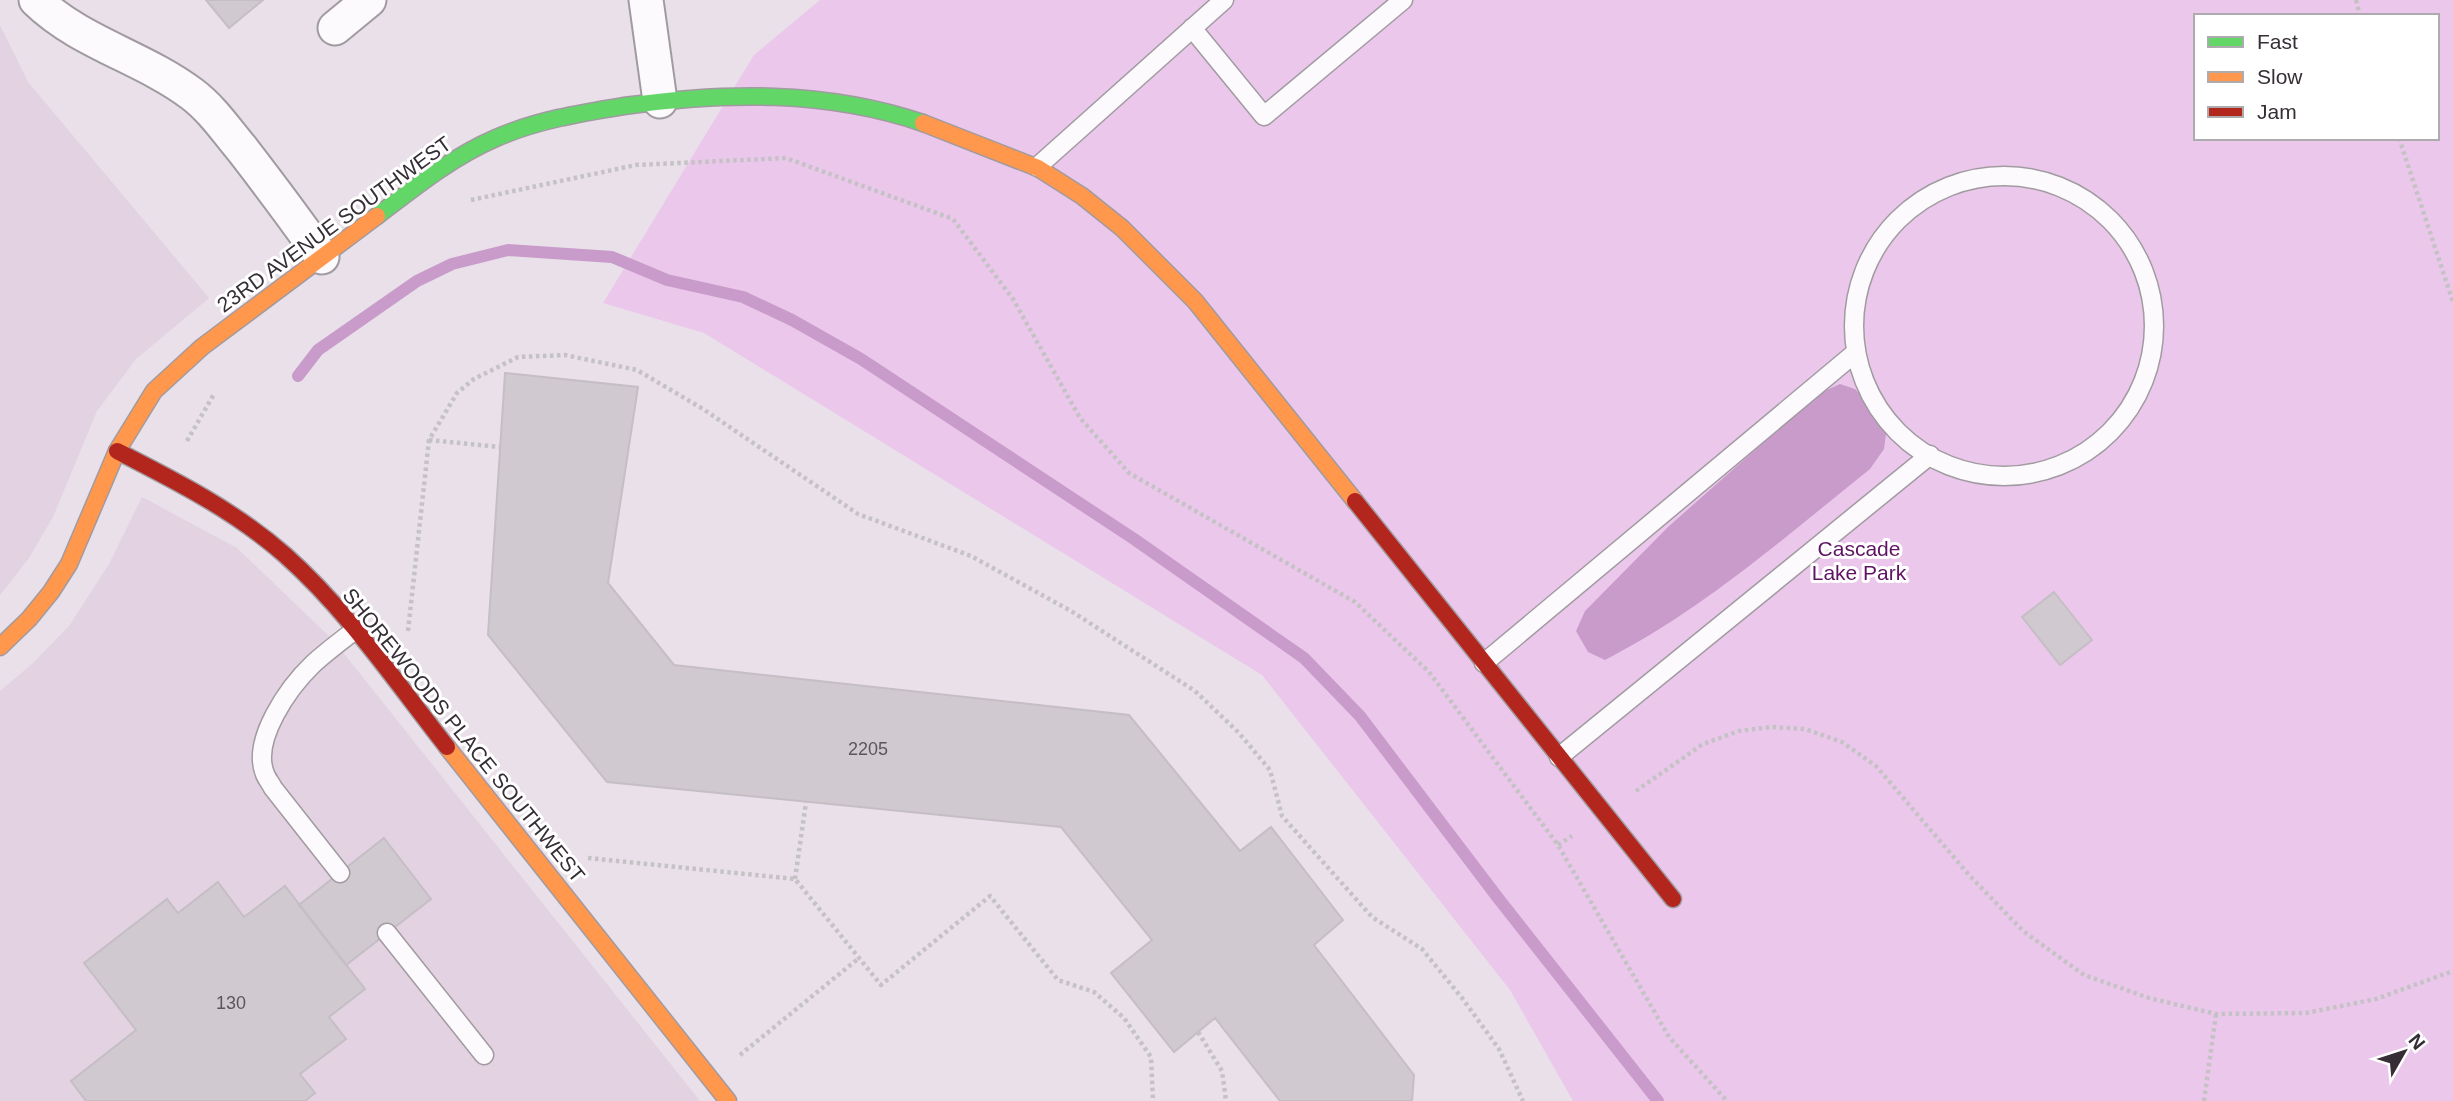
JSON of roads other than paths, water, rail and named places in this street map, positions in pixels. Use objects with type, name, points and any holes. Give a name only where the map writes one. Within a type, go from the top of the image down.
[{"type":"street","points":[[36,0],[85,36],[172,81],[209,109],[273,189],[322,257]]},
{"type":"street","points":[[335,28],[369,0]]},
{"type":"street","points":[[646,0],[660,101]]},
{"type":"street","name":"23RD AVENUE SOUTHWEST","points":[[0,647],[29,620],[69,564],[117,451],[154,391],[202,347],[436,171],[515,130],[579,113],[660,101],[740,95],[783,96],[855,105],[920,122],[1037,167],[1134,236],[1168,270],[1673,899]]},
{"type":"street","name":"SHOREWOODS PLACE SOUTHWEST","points":[[117,451],[232,515],[273,545],[327,597],[728,1101]]},
{"type":"lane","points":[[1037,167],[1224,0]]},
{"type":"lane","points":[[1192,28],[1264,116],[1403,0]]},
{"type":"lane","points":[[1995,175],[2047,181],[2091,202],[2126,236],[2148,279],[2156,328],[2148,376],[2125,419],[2089,452],[2045,472],[1996,478],[1949,467],[1930,455],[1907,442],[1874,403],[1855,352],[1854,303],[1871,254],[1902,214],[1945,186],[1995,175]]},
{"type":"lane","points":[[1484,663],[1855,352]]},
{"type":"lane","points":[[1559,757],[1930,455]]},
{"type":"lane","points":[[340,873],[273,788],[265,775],[262,750],[276,712],[293,686],[315,663],[355,630]]},
{"type":"lane","points":[[387,933],[484,1055]]},
{"type":"waterway","points":[[298,376],[318,350],[417,281],[452,264],[508,250],[612,257],[667,280],[743,297],[792,320],[861,359],[1134,539],[1304,658],[1360,716],[1498,898],[1658,1101]]},
{"type":"park label","name":"Cascade Lake Park","points":[[1859,560]]}]
